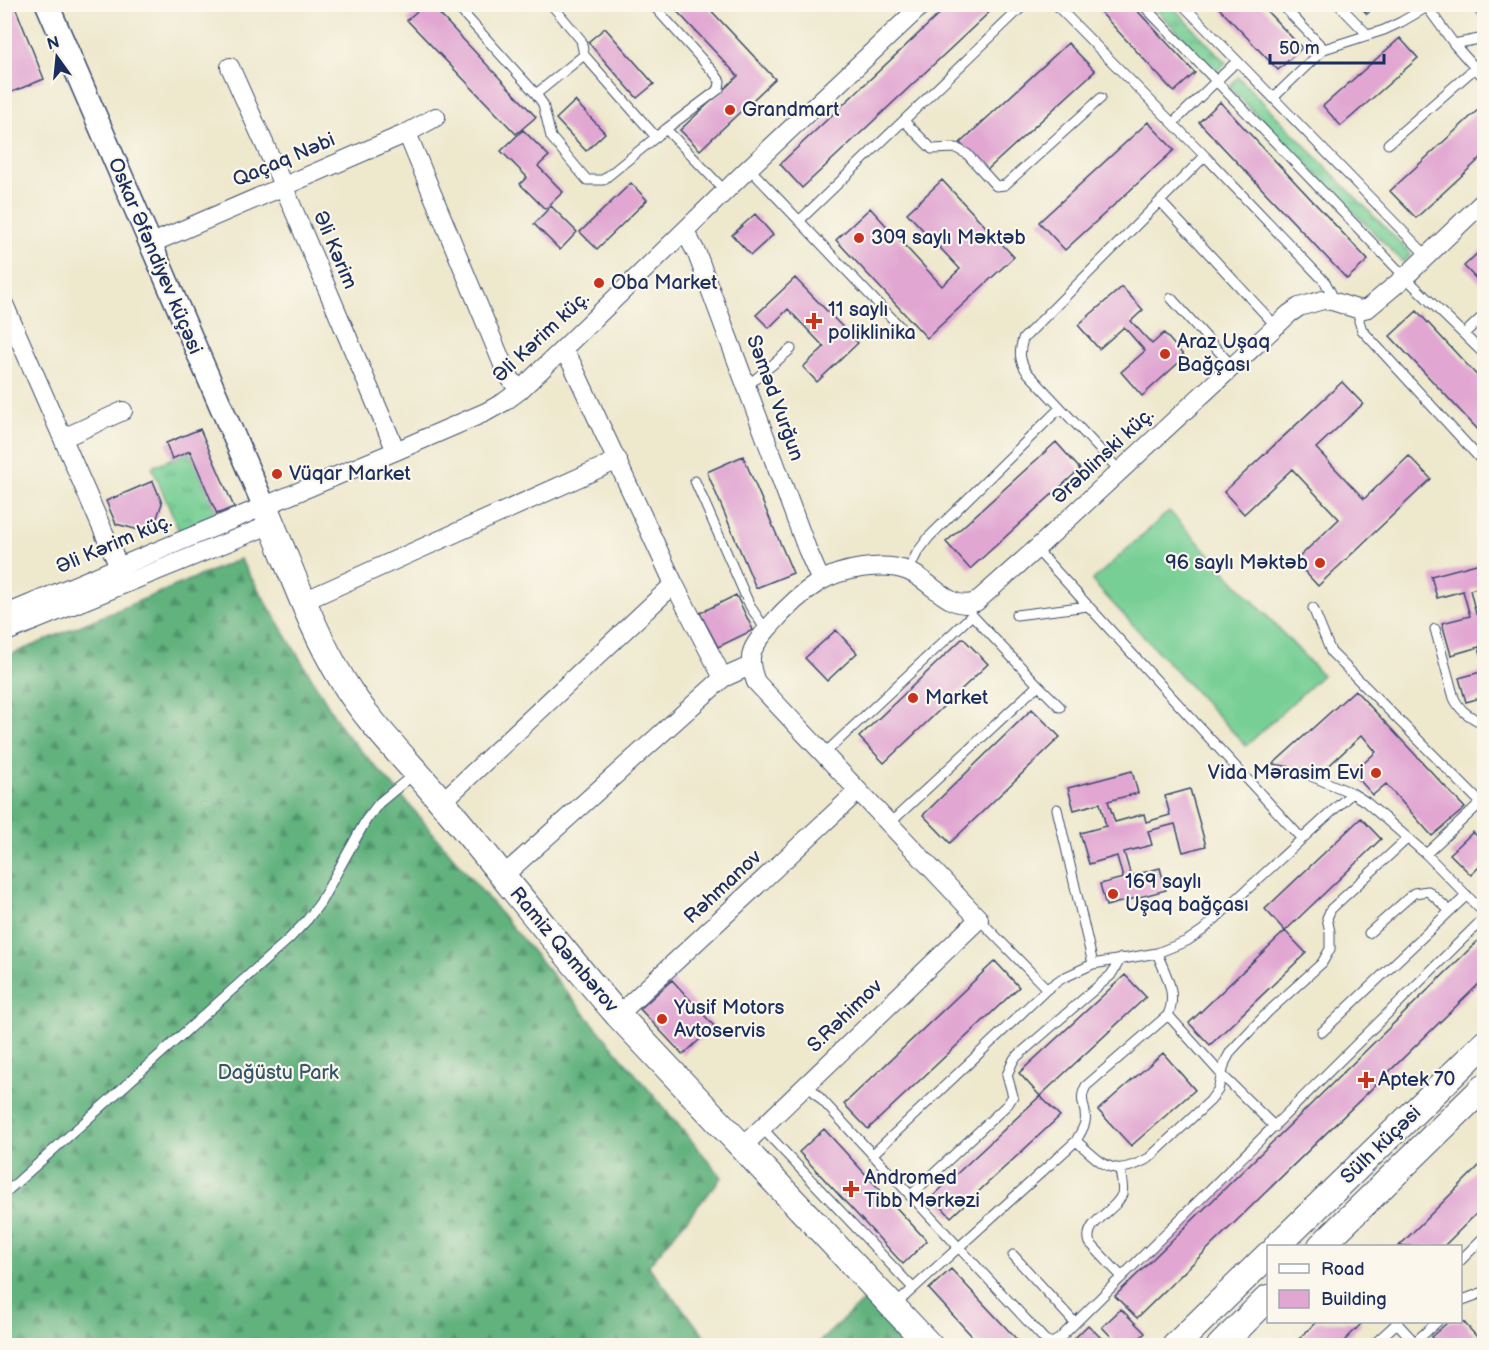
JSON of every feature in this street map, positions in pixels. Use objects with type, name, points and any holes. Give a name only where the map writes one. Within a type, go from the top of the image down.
[{"type":"main road","name":"Ramiz Qəmbərov","points":[[268,515],[329,656],[347,688],[367,714],[417,771],[618,1016],[930,1346]]},
{"type":"main road","name":"Sülh küçəsi","points":[[1278,1245],[1485,1044]]},
{"type":"main road","name":"Sülh küçəsi","points":[[1325,1245],[1485,1087]]},
{"type":"main road","points":[[1302,1222],[1323,1245]]},
{"type":"main road","points":[[1175,1346],[1267,1257]]},
{"type":"main road","points":[[1220,1346],[1267,1300]]},
{"type":"street","name":"Oskar Əfəndiyev küçəsi","points":[[47,4],[268,515]]},
{"type":"street","name":"Əli Kərim küç.","points":[[4,615],[119,567],[268,515],[396,451],[486,412],[519,391],[749,168],[923,4]]},
{"type":"street","name":"Əli Kərim","points":[[230,67],[283,185],[396,451]]},
{"type":"street","name":"Qaçaq Nəbi","points":[[150,244],[407,133],[436,117]]},
{"type":"street","points":[[407,133],[506,372],[519,391]]},
{"type":"street","points":[[1360,310],[1375,304],[1485,201]]},
{"type":"street","name":"Səməd Vurğun","points":[[686,231],[697,254],[807,549],[821,580]]},
{"type":"street","name":"Ərəblinski küç.","points":[[971,610],[1119,470],[1299,307],[1313,302],[1332,301],[1360,310]]},
{"type":"street","points":[[4,304],[119,567]]},
{"type":"street","points":[[562,350],[572,364],[674,584],[723,678]]},
{"type":"street","points":[[63,438],[123,411]]},
{"type":"street","points":[[304,601],[618,460]]},
{"type":"street","points":[[4,633],[268,515]]},
{"type":"street","points":[[971,610],[953,602],[908,571],[896,567],[870,567],[821,580],[784,610],[766,630],[750,655],[750,666],[756,682],[979,919]]},
{"type":"street","points":[[442,802],[674,584]]},
{"type":"street","points":[[503,876],[723,678],[750,666]]},
{"type":"street","name":"Rəhmanov","points":[[618,1016],[858,791]]},
{"type":"street","name":"S.Rəhimov","points":[[743,1146],[979,919]]},
{"type":"lane","points":[[455,4],[536,94],[543,105],[551,137],[587,180],[603,180],[719,89],[720,81],[715,74],[652,4]]},
{"type":"lane","points":[[551,4],[581,40],[584,55],[656,137]]},
{"type":"lane","points":[[799,221],[1025,4]]},
{"type":"lane","points":[[1055,4],[1325,282],[1331,293],[1332,301]]},
{"type":"lane","points":[[1142,4],[1405,277],[1485,354]]},
{"type":"lane","points":[[1182,4],[1426,256]]},
{"type":"lane","points":[[1281,4],[1324,49]]},
{"type":"lane","points":[[1338,4],[1368,35]]},
{"type":"lane","points":[[1474,4],[1485,16]]},
{"type":"lane","points":[[1273,98],[1324,49],[1401,22],[1426,6],[1454,44],[1485,78]]},
{"type":"lane","points":[[1454,44],[1485,38]]},
{"type":"lane","points":[[536,94],[584,55]]},
{"type":"lane","points":[[1173,123],[1236,62]]},
{"type":"lane","points":[[1388,144],[1475,68]]},
{"type":"lane","points":[[904,121],[932,149],[956,148],[967,154],[996,186],[1005,185],[1101,98]]},
{"type":"lane","points":[[666,129],[725,191]]},
{"type":"lane","points":[[1119,470],[1027,372],[1020,361],[1023,339],[1205,156]]},
{"type":"lane","points":[[749,168],[904,331]]},
{"type":"lane","points":[[1160,201],[1276,326]]},
{"type":"lane","points":[[1171,298],[1232,366]]},
{"type":"lane","points":[[1360,310],[1359,321],[1362,330],[1485,463]]},
{"type":"lane","points":[[1464,334],[1485,315]]},
{"type":"lane","points":[[746,387],[792,349]]},
{"type":"lane","points":[[908,571],[917,553],[929,537],[1060,408]]},
{"type":"lane","points":[[694,481],[750,606],[766,630]]},
{"type":"lane","points":[[1035,549],[1302,839]]},
{"type":"lane","points":[[1016,615],[1088,606]]},
{"type":"lane","points":[[1313,608],[1332,652],[1484,803],[1426,854]]},
{"type":"lane","points":[[824,754],[971,610],[1060,707]]},
{"type":"lane","points":[[1435,628],[1458,706],[1465,714],[1485,724]]},
{"type":"lane","points":[[889,824],[1038,685]]},
{"type":"lane","points":[[4,1194],[295,933],[320,903],[366,820],[380,803],[417,771]]},
{"type":"lane","points":[[1311,776],[1352,793],[1366,802],[1426,854],[1485,913]]},
{"type":"lane","points":[[872,1155],[1047,989],[1061,979],[1093,964],[1157,953],[1187,941],[1203,930],[1352,793]]},
{"type":"lane","points":[[1057,809],[1093,964]]},
{"type":"lane","points":[[1076,1141],[1106,1166],[1120,1170],[1138,1165],[1149,1158],[1210,1101],[1218,1090],[1225,1062],[1231,1051],[1268,1012],[1322,963],[1330,949],[1327,918],[1331,909],[1408,838]]},
{"type":"lane","points":[[1368,933],[1414,893],[1428,891],[1450,911]]},
{"type":"lane","points":[[1322,1032],[1467,895]]},
{"type":"lane","points":[[807,1084],[957,1247],[1045,1340],[1052,1343],[1059,1339],[1485,918]]},
{"type":"lane","points":[[979,919],[1047,989]]},
{"type":"lane","points":[[894,1306],[1076,1141],[1085,1122],[1082,1093],[1086,1086],[1168,1015],[1173,1004],[1172,988],[1157,953]]},
{"type":"lane","points":[[910,1196],[1008,1104],[1013,1096],[1007,1075],[1014,1059],[1111,975],[1121,958]]},
{"type":"lane","points":[[1168,1015],[1222,1076],[1275,1126]]},
{"type":"lane","points":[[762,1128],[913,1288]]},
{"type":"lane","points":[[1120,1170],[1123,1189],[1121,1196],[1117,1203],[1089,1230],[1088,1236],[1090,1243],[1122,1277]]},
{"type":"lane","points":[[1462,1259],[1485,1237]]},
{"type":"lane","points":[[1013,1255],[1075,1323]]},
{"type":"lane","points":[[1462,1301],[1485,1292]]},
{"type":"lane","points":[[1371,1346],[1396,1323]]},
{"type":"lane","points":[[1398,1323],[1417,1344],[1436,1323]]},
{"type":"green space","points":[[1152,5],[1171,5],[1226,63],[1215,72]]},
{"type":"green space","points":[[1238,77],[1411,254],[1403,262],[1229,87]]},
{"type":"green space","points":[[190,451],[217,514],[179,531],[152,467]]},
{"type":"green space","points":[[1169,511],[1322,675],[1246,746],[1092,581]]},
{"type":"green space","name":"Dağüstu Park","points":[[240,559],[344,732],[396,789],[722,1177],[648,1266],[712,1345],[5,1346],[5,657]]},
{"type":"green space","points":[[865,1299],[904,1345],[816,1345]]},
{"type":"building","points":[[5,4],[14,4],[44,79],[7,94],[5,87]]},
{"type":"building","points":[[425,4],[430,4],[536,117],[516,134],[407,20]]},
{"type":"building","points":[[670,4],[705,4],[775,79],[700,150],[680,130],[738,76]]},
{"type":"building","points":[[950,4],[998,4],[802,188],[780,164]]},
{"type":"building","points":[[1093,4],[1131,4],[1195,73],[1174,92]]},
{"type":"building","points":[[1358,4],[1377,4],[1367,14]]},
{"type":"building","points":[[1216,5],[1261,5],[1302,48],[1278,70]]},
{"type":"building","points":[[605,28],[654,84],[637,98],[588,42]]},
{"type":"building","points":[[1400,38],[1418,58],[1341,126],[1323,106]]},
{"type":"building","points":[[1068,43],[1095,71],[986,171],[960,143]]},
{"type":"building","points":[[575,101],[605,133],[586,151],[556,119]]},
{"type":"building","points":[[1220,102],[1368,260],[1347,279],[1199,122]]},
{"type":"building","points":[[1481,107],[1484,111],[1484,155],[1416,218],[1390,191]]},
{"type":"building","points":[[1148,122],[1174,150],[1065,250],[1039,222]]},
{"type":"building","points":[[523,130],[549,156],[538,166],[563,192],[545,209],[520,184],[527,177],[501,151]]},
{"type":"building","points":[[942,180],[1014,257],[927,338],[836,240],[870,208],[942,286],[960,269],[907,213]]},
{"type":"building","points":[[631,183],[647,200],[597,249],[580,232]]},
{"type":"building","points":[[551,206],[577,232],[560,250],[534,224]]},
{"type":"building","points":[[755,214],[773,235],[751,255],[732,235]]},
{"type":"building","points":[[1484,247],[1484,287],[1464,266]]},
{"type":"building","points":[[795,278],[858,343],[817,382],[803,367],[824,347],[788,309],[769,328],[756,315]]},
{"type":"building","points":[[1122,287],[1143,310],[1131,321],[1152,344],[1164,333],[1185,357],[1142,396],[1121,372],[1145,351],[1124,327],[1099,349],[1078,325]]},
{"type":"building","points":[[1417,311],[1484,383],[1484,436],[1390,336]]},
{"type":"building","points":[[1342,382],[1363,404],[1316,448],[1364,499],[1409,456],[1431,479],[1318,586],[1295,561],[1339,519],[1292,469],[1244,514],[1224,492]]},
{"type":"building","points":[[200,429],[234,507],[217,514],[190,451],[172,459],[166,443]]},
{"type":"building","points":[[1056,442],[1080,469],[970,569],[946,542]]},
{"type":"building","points":[[743,456],[793,573],[756,588],[707,472]]},
{"type":"building","points":[[153,481],[162,503],[155,524],[139,530],[116,524],[106,501]]},
{"type":"building","points":[[1484,562],[1484,586],[1470,590],[1476,614],[1484,611],[1484,665],[1479,647],[1451,655],[1442,623],[1470,616],[1463,591],[1437,598],[1431,576]]},
{"type":"building","points":[[736,595],[753,630],[718,647],[700,613]]},
{"type":"building","points":[[836,630],[857,653],[827,681],[805,658]]},
{"type":"building","points":[[963,638],[988,664],[884,763],[859,737]]},
{"type":"building","points":[[1484,671],[1484,697],[1466,702],[1459,678]]},
{"type":"building","points":[[1355,690],[1465,808],[1432,836],[1386,784],[1373,795],[1353,773],[1376,752],[1362,735],[1322,772],[1273,764]]},
{"type":"building","points":[[1032,709],[1060,737],[950,843],[923,815]]},
{"type":"building","points":[[1132,771],[1138,793],[1108,801],[1115,822],[1144,814],[1146,822],[1170,815],[1165,796],[1190,789],[1206,846],[1183,852],[1175,824],[1148,831],[1152,845],[1124,852],[1131,876],[1160,868],[1166,890],[1106,906],[1100,884],[1123,878],[1117,856],[1089,864],[1080,833],[1106,826],[1100,803],[1074,810],[1068,788]]},
{"type":"building","points":[[1361,818],[1381,839],[1285,931],[1265,909]]},
{"type":"building","points":[[1473,832],[1484,843],[1484,862],[1471,875],[1450,854]]},
{"type":"building","points":[[1285,931],[1306,953],[1210,1045],[1189,1023]]},
{"type":"building","points":[[1484,935],[1484,979],[1137,1318],[1115,1296]]},
{"type":"building","points":[[995,961],[1019,987],[868,1129],[844,1104]]},
{"type":"building","points":[[1125,975],[1146,997],[1040,1096],[1019,1073]]},
{"type":"building","points":[[672,980],[714,1026],[683,1055],[640,1009]]},
{"type":"building","points":[[1163,1053],[1195,1090],[1131,1146],[1098,1110]]},
{"type":"building","points":[[1040,1096],[1060,1116],[951,1217],[932,1197]]},
{"type":"building","points":[[824,1129],[927,1241],[903,1264],[799,1152]]},
{"type":"building","points":[[1484,1161],[1484,1206],[1445,1245],[1400,1245]]},
{"type":"building","points":[[951,1269],[1023,1346],[981,1346],[929,1289]]},
{"type":"building","points":[[1121,1309],[1145,1333],[1132,1346],[1120,1346],[1102,1327]]},
{"type":"building","points":[[1462,1320],[1478,1338],[1470,1346],[1439,1346],[1431,1337],[1447,1323],[1462,1323]]},
{"type":"building","points":[[1315,1323],[1362,1323],[1339,1346],[1292,1346]]},
{"type":"building","points":[[1088,1325],[1109,1346],[1067,1346]]},
{"type":"place","name":"Grandmart","points":[[730,110]]},
{"type":"place","name":"309 saylı Məktəb","points":[[859,238]]},
{"type":"place","name":"Oba Market","points":[[599,283]]},
{"type":"place","name":"11 saylı poliklinika","points":[[814,321]]},
{"type":"place","name":"Araz Uşaq Bağçası","points":[[1165,354]]},
{"type":"place","name":"Vüqar Market","points":[[277,474]]},
{"type":"place","name":"96 saylı Məktəb","points":[[1320,563]]},
{"type":"place","name":"Market","points":[[913,698]]},
{"type":"place","name":"Vida Mərasim Evi","points":[[1376,773]]},
{"type":"place","name":"169 saylı Uşaq bağçası","points":[[1113,894]]},
{"type":"place","name":"Yusif Motors Avtoservis","points":[[662,1019]]},
{"type":"place","name":"Aptek 70","points":[[1366,1080]]},
{"type":"place","name":"Andromed Tibb Mərkəzi","points":[[851,1189]]}]
